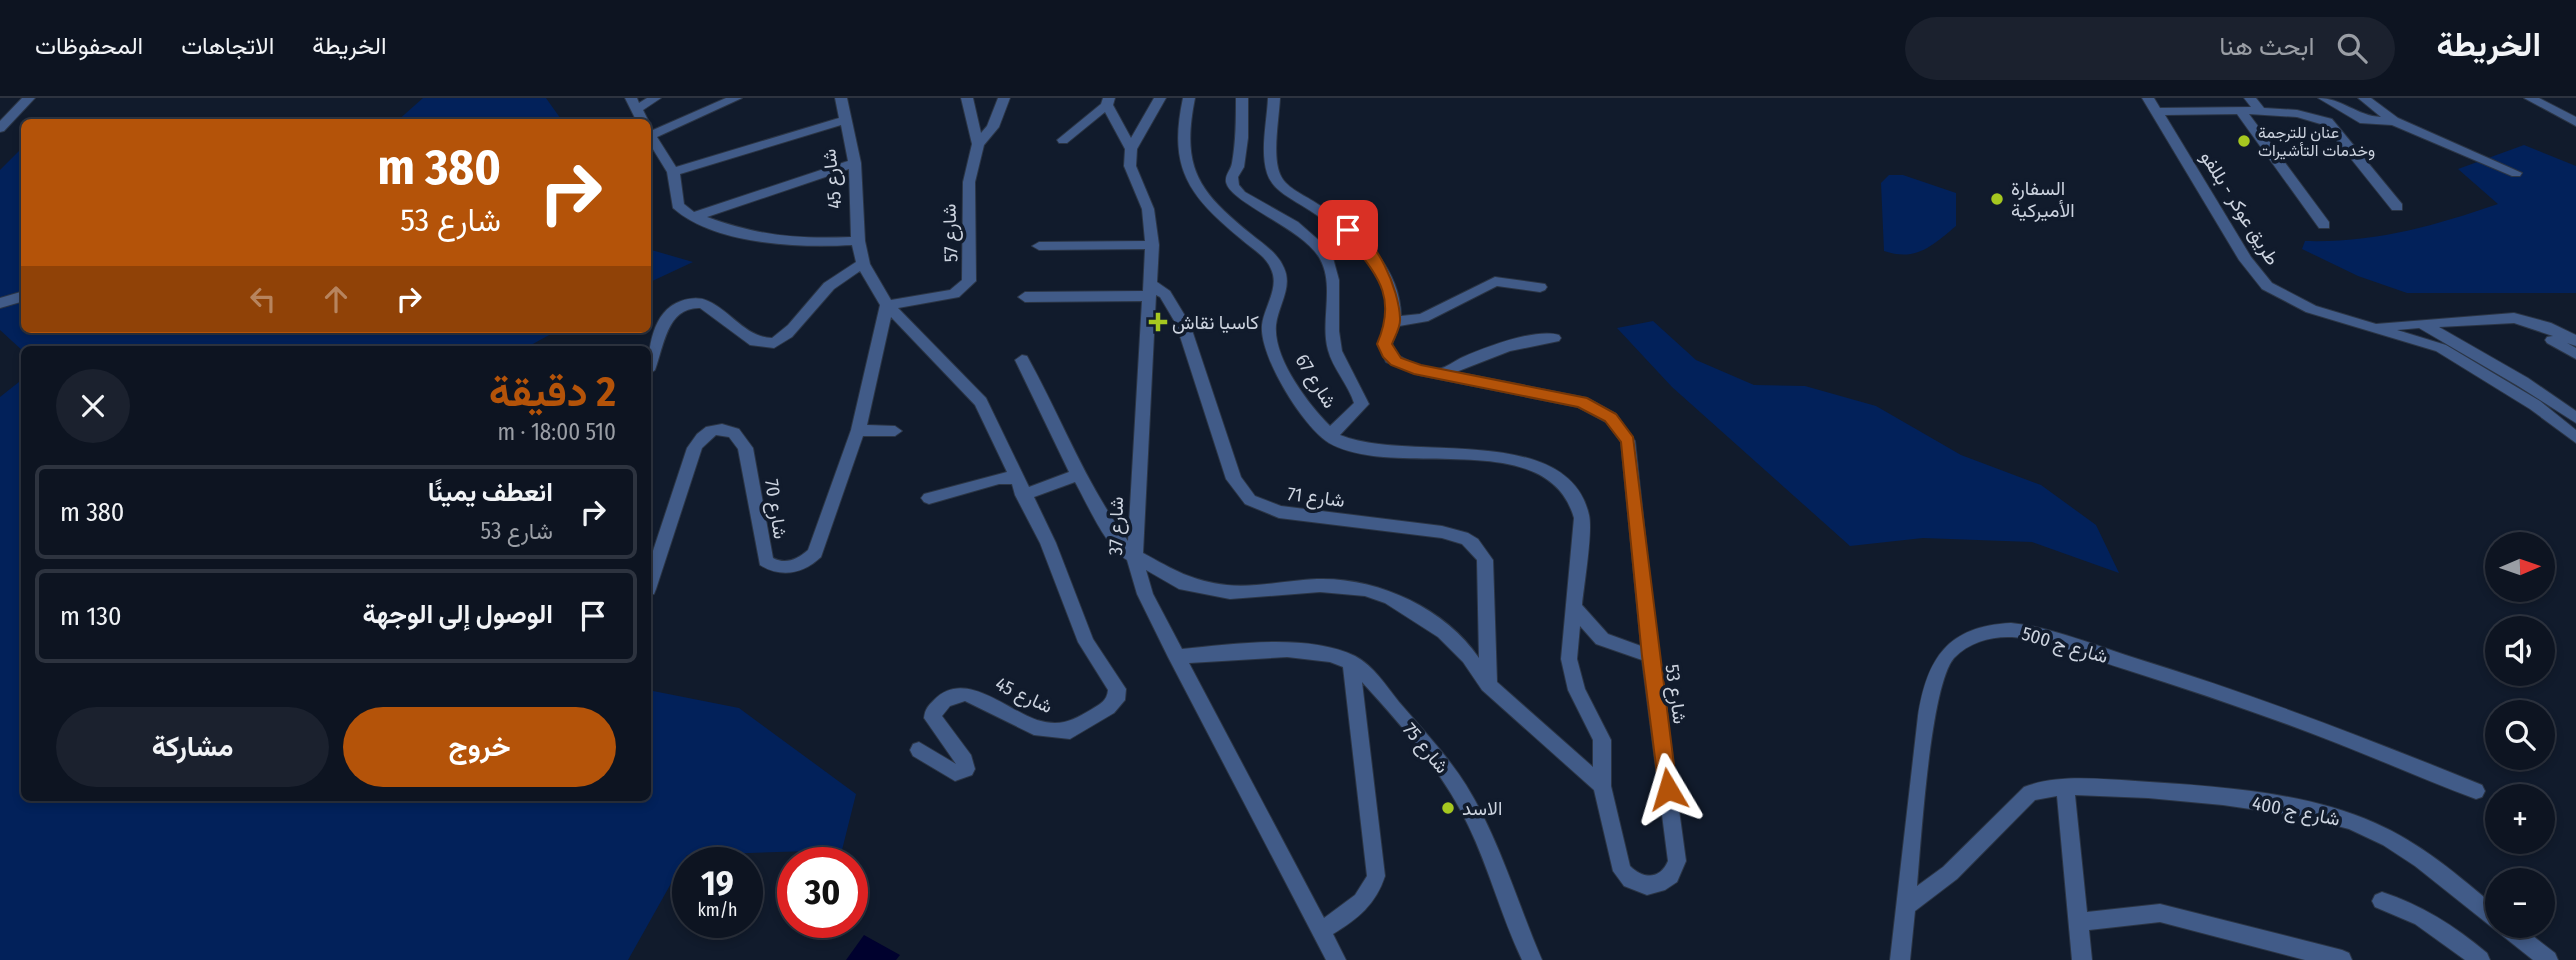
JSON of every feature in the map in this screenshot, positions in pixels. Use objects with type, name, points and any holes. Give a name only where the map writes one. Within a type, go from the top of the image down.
[{"type":"street","points":[[0,128],[29,98]]},
{"type":"street","points":[[642,119],[634,103],[655,98]]},
{"type":"street","points":[[651,133],[736,98]]},
{"type":"street","name":"شارع 45","points":[[841,98],[855,163],[858,241],[863,264],[887,305],[981,402],[1048,543],[1086,642],[1117,689],[1116,699],[1080,727],[1055,731],[1034,727],[976,696],[957,695],[938,706],[933,718],[965,761],[966,769],[955,773],[919,750]]},
{"type":"street","points":[[978,144],[993,127],[1004,98]]},
{"type":"street","points":[[1131,149],[1160,98]]},
{"type":"street","name":"شارع 67","points":[[1189,98],[1184,115],[1185,165],[1196,190],[1216,213],[1277,265],[1280,278],[1269,323],[1272,348],[1315,421],[1329,435],[1350,445],[1497,456],[1534,464],[1565,488],[1581,509],[1569,650],[1577,690],[1600,733],[1602,786]]},
{"type":"street","points":[[1242,98],[1242,138],[1238,167],[1232,177],[1233,186],[1311,240],[1328,259],[1331,269],[1335,351],[1359,391],[1362,404],[1352,417],[1329,435]]},
{"type":"street","name":"شارع 53","points":[[1274,98],[1272,171],[1280,186],[1348,230],[1370,254],[1386,278],[1394,321],[1385,344],[1391,358],[1405,366],[1582,402],[1603,411],[1628,441],[1650,656],[1677,861],[1675,872],[1662,883],[1639,884],[1622,871],[1602,786]]},
{"type":"street","name":"طريق عوكر - بللفو","points":[[2148,98],[2246,260],[2267,286],[2296,303],[2403,337],[2471,365],[2535,405],[2576,438]]},
{"type":"street","points":[[2250,98],[2261,112]]},
{"type":"street","points":[[2324,98],[2364,120],[2395,121]]},
{"type":"street","points":[[2364,98],[2395,121],[2516,173]]},
{"type":"street","points":[[2530,98],[2576,122]]},
{"type":"street","name":"شارع 57","points":[[887,305],[954,294],[969,281],[969,182],[978,144],[963,100]]},
{"type":"street","points":[[1063,139],[1108,102]]},
{"type":"street","name":"شارع 37","points":[[1108,102],[1131,149],[1130,166],[1148,209],[1152,245],[1135,559],[1144,594],[1336,960]]},
{"type":"street","points":[[2157,112],[2261,112],[2323,118],[2397,207]]},
{"type":"street","points":[[2241,112],[2324,225]]},
{"type":"street","points":[[673,173],[845,120]]},
{"type":"street","points":[[651,137],[673,173],[678,205],[694,217],[734,232],[764,239],[806,243],[858,241]]},
{"type":"street","points":[[694,217],[855,163]]},
{"type":"street","points":[[1039,246],[1152,245]]},
{"type":"street","points":[[651,360],[660,331],[678,307],[692,302],[703,304],[755,342],[774,344],[782,339],[841,275],[863,264]]},
{"type":"street","points":[[1394,321],[1423,318],[1495,281],[1540,287]]},
{"type":"street","points":[[1025,297],[1150,290]]},
{"type":"street","name":"شارع 71","points":[[1150,290],[1166,294],[1183,324],[1234,479],[1250,500],[1279,512],[1442,532],[1460,536],[1476,545],[1485,561],[1488,685]]},
{"type":"street","points":[[0,303],[21,297]]},
{"type":"street","name":"شارع 70","points":[[651,580],[695,448],[705,433],[725,430],[740,440],[749,463],[764,557],[769,564],[785,568],[804,563],[815,553],[858,430],[887,305]]},
{"type":"street","points":[[2364,326],[2424,325],[2514,318],[2546,326],[2576,341]]},
{"type":"street","points":[[2514,318],[2576,354]]},
{"type":"street","points":[[2424,325],[2523,382],[2576,418]]},
{"type":"street","points":[[1440,374],[1473,357],[1529,340],[1554,338]]},
{"type":"street","points":[[1022,360],[1114,537],[1135,559],[1185,584],[1230,592],[1320,584],[1377,593],[1414,611],[1444,632],[1469,657],[1488,685],[1602,786]]},
{"type":"street","points":[[858,430],[895,431]]},
{"type":"street","points":[[1023,495],[1079,474]]},
{"type":"street","points":[[929,498],[999,478],[1015,478]]},
{"type":"street","points":[[1573,606],[1602,639],[1650,656]]},
{"type":"street","name":"شارع ج 500","points":[[1900,960],[1919,778],[1936,677],[1942,661],[1953,650],[1971,638],[1988,632],[2022,631],[2214,689],[2334,732],[2476,791]]},
{"type":"street","points":[[1176,657],[1212,652],[1280,652],[1314,653],[1351,662],[1376,876],[1370,893],[1363,900],[1320,930]]},
{"type":"street","name":"شارع 75","points":[[1351,662],[1455,784],[1482,835],[1515,926],[1532,960]]},
{"type":"street","points":[[2066,788],[2082,960]]},
{"type":"street","name":"شارع ج 400","points":[[1907,905],[1950,873],[2030,793],[2038,789],[2066,788],[2275,804],[2349,822],[2406,847],[2485,910]]},
{"type":"street","points":[[2382,901],[2405,908],[2460,943],[2480,960]]},
{"type":"street","points":[[2080,922],[2160,914],[2342,960]]},
{"type":"street","points":[[2520,938],[2548,960]]},
{"type":"shaded area","points":[[423,98],[546,98],[561,119],[399,119]]},
{"type":"shaded area","points":[[2524,145],[2576,166],[2576,293],[2407,293],[2358,276],[2302,249],[2305,241],[2355,239],[2403,232],[2498,204],[2458,169]]},
{"type":"shaded area","points":[[21,149],[21,333],[553,333],[529,346],[21,346],[21,349],[0,330],[0,170]]},
{"type":"shaded area","points":[[1889,175],[1903,175],[1956,193],[1956,226],[1931,246],[1915,253],[1905,255],[1884,251],[1881,183]]},
{"type":"shaded area","points":[[651,250],[693,262],[651,282]]},
{"type":"shaded area","points":[[1653,321],[1696,360],[1754,385],[1805,386],[1876,406],[1961,455],[2041,485],[2096,525],[2119,573],[2032,542],[1923,538],[1850,546],[1672,387],[1617,328]]},
{"type":"shaded area","points":[[21,380],[21,801],[651,801],[651,691],[739,708],[856,794],[843,847],[777,847],[777,852],[763,853],[763,847],[672,847],[672,882],[628,960],[0,960],[0,397]]},
{"type":"shaded area","points":[[868,937],[900,955],[896,960],[846,960],[862,938]]},
{"type":"place","name":"عنان للترجمة وخدمات التأشيرات","points":[[2244,141]]},
{"type":"place","name":"السفارة الأميركية","points":[[1997,199]]},
{"type":"place","name":"كاسيا نقاش","points":[[1158,322]]},
{"type":"place","name":"الاسد","points":[[1448,808]]},
{"type":"route","points":[[1348,230],[1370,254],[1386,278],[1394,306],[1394,321],[1385,344],[1386,350],[1396,362],[1419,370],[1532,390],[1594,406],[1611,418],[1628,441],[1650,656],[1668,789]]}]
